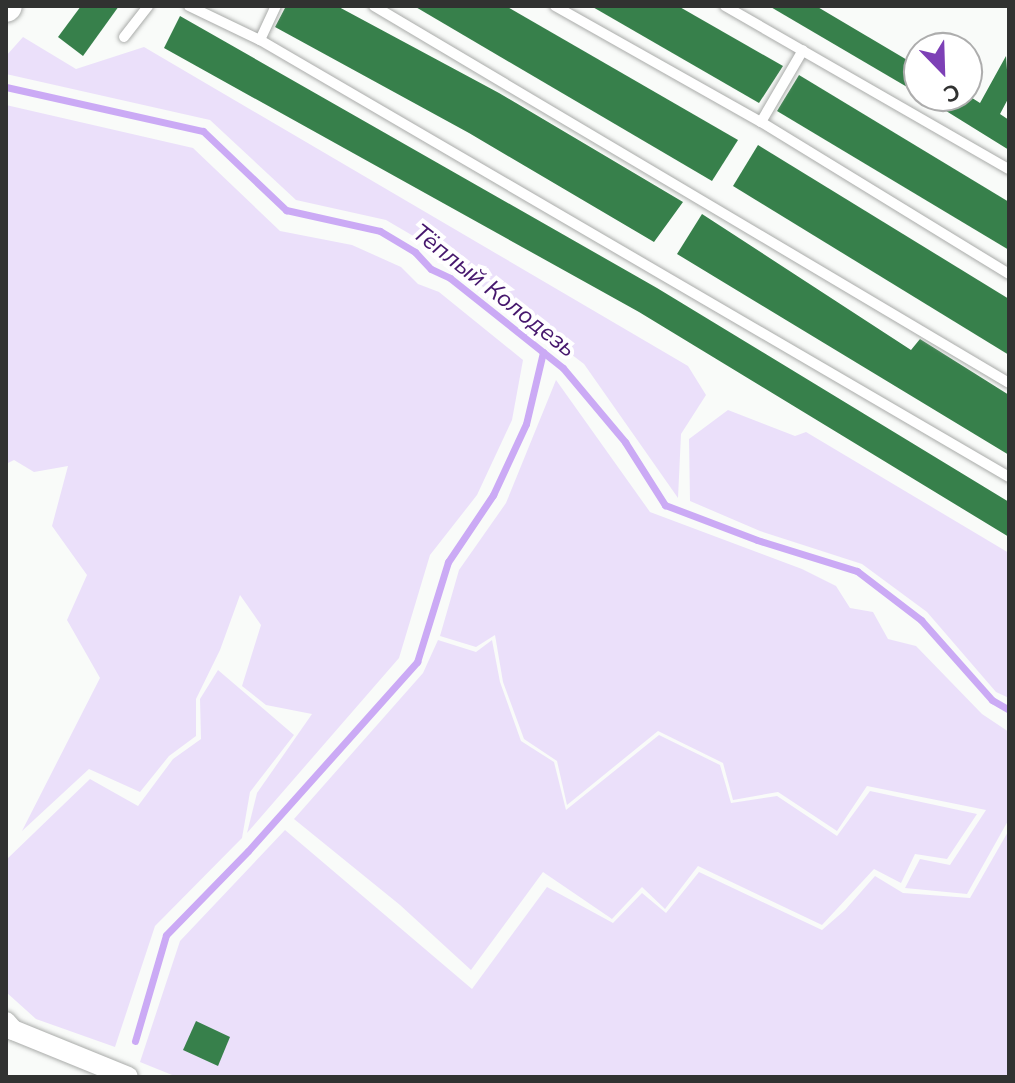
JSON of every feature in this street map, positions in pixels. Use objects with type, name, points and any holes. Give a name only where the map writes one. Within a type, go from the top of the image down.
[{"type":"street","points":[[6,1022],[13,1030],[128,1077]]},
{"type":"lane","points":[[124,37],[148,6]]},
{"type":"lane","points":[[189,6],[260,40],[1009,477]]},
{"type":"lane","points":[[260,40],[276,6]]},
{"type":"lane","points":[[374,6],[1009,383]]},
{"type":"lane","points":[[555,6],[761,122],[1009,274]]},
{"type":"lane","points":[[725,6],[1009,169]]},
{"type":"lane","points":[[761,122],[803,50]]},
{"type":"shaded area","points":[[23,37],[76,69],[144,47],[688,366],[706,395],[681,434],[678,498],[584,364],[427,244],[386,220],[296,200],[210,120],[6,74],[6,56]]},
{"type":"shaded area","points":[[6,105],[193,148],[280,231],[352,245],[401,267],[418,284],[439,292],[523,360],[512,420],[477,495],[430,555],[399,658],[247,833],[257,793],[312,714],[266,705],[242,686],[261,625],[240,595],[220,650],[196,699],[196,736],[169,756],[140,792],[89,769],[22,831],[100,678],[67,620],[87,575],[52,526],[68,466],[34,472],[14,460],[6,464]]},
{"type":"shaded area","points":[[556,380],[650,512],[802,569],[836,586],[850,608],[873,612],[888,639],[916,646],[982,714],[1009,732],[1009,819],[967,894],[905,888],[920,859],[950,865],[986,810],[867,786],[837,831],[778,792],[733,800],[723,763],[658,731],[567,805],[557,761],[524,739],[503,682],[495,635],[476,647],[440,636],[459,570],[506,503]]},
{"type":"shaded area","points":[[728,410],[795,436],[806,432],[1009,553],[1009,698],[996,692],[927,612],[862,564],[760,531],[690,501],[689,439]]},
{"type":"shaded area","points":[[438,640],[476,652],[492,640],[500,682],[521,741],[554,762],[566,810],[659,735],[720,765],[731,803],[777,796],[837,836],[870,791],[977,814],[947,859],[915,854],[901,883],[874,869],[822,925],[698,866],[665,909],[642,887],[612,919],[543,872],[471,970],[400,905],[294,819],[423,673]]},
{"type":"shaded area","points":[[218,670],[294,735],[250,792],[242,838],[155,926],[115,1047],[36,1019],[6,992],[6,860],[90,779],[138,806],[173,759],[201,739],[200,699]]},
{"type":"shaded area","points":[[285,830],[472,989],[547,887],[613,923],[642,893],[666,913],[699,872],[822,930],[845,910],[875,876],[903,893],[970,898],[1009,830],[1009,1077],[177,1077],[140,1062],[180,941]]},
{"type":"building","points":[[81,6],[119,6],[83,56],[58,37]]},
{"type":"building","points":[[286,6],[337,6],[499,93],[683,202],[654,242],[469,133],[275,27]]},
{"type":"building","points":[[414,6],[506,6],[738,140],[712,181]]},
{"type":"building","points":[[591,6],[678,6],[783,66],[759,103]]},
{"type":"building","points":[[769,6],[816,6],[903,58],[903,85]]},
{"type":"building","points":[[180,16],[657,288],[1009,502],[1009,537],[639,312],[164,48]]},
{"type":"building","points":[[1006,56],[1009,97],[1000,114],[1009,120],[1009,150],[948,112],[983,112],[983,98]]},
{"type":"building","points":[[799,75],[1009,202],[1009,250],[777,111]]},
{"type":"building","points":[[758,145],[1009,299],[1009,355],[733,186]]},
{"type":"building","points":[[702,214],[911,350],[920,339],[1009,395],[1009,455],[677,254]]},
{"type":"building","points":[[196,1021],[230,1037],[218,1066],[183,1050]]},
{"type":"waterway","name":"Тёплый Колодезь","points":[[6,87],[203,131],[286,210],[380,231],[415,252],[431,269],[450,278],[563,368],[625,442],[665,505],[757,540],[857,571],[921,620],[992,700],[1009,710]]},
{"type":"waterway","points":[[135,1041],[166,935],[248,851],[417,662],[448,562],[493,495],[526,424],[543,352]]}]
